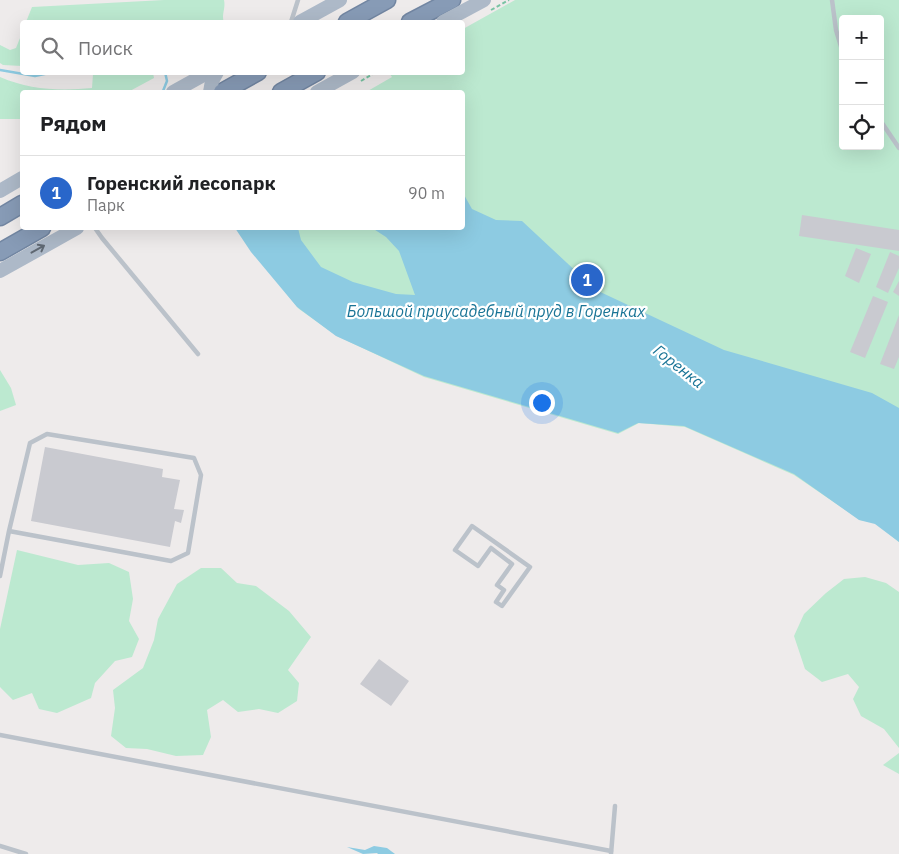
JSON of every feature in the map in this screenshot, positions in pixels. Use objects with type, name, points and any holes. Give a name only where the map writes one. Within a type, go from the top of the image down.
[{"type":"highway","points":[[351,20],[387,0]]},
{"type":"highway","points":[[414,20],[452,0]]},
{"type":"highway","points":[[285,90],[312,75]]},
{"type":"highway","points":[[226,90],[252,76]]},
{"type":"highway","points":[[0,217],[20,205]]},
{"type":"highway","points":[[0,252],[38,230]]},
{"type":"main road","points":[[304,20],[340,0]]},
{"type":"main road","points":[[447,20],[484,0]]},
{"type":"main road","points":[[177,90],[204,75]]},
{"type":"main road","points":[[210,90],[215,75]]},
{"type":"main road","points":[[321,90],[348,75]]},
{"type":"main road","points":[[0,191],[20,179]]},
{"type":"main road","points":[[0,271],[73,230]]},
{"type":"lane","points":[[292,20],[298,0]]},
{"type":"lane","points":[[832,0],[839,40]]},
{"type":"lane","points":[[884,126],[899,148]]},
{"type":"lane","points":[[96,230],[198,354]]},
{"type":"lane","points":[[0,576],[8,531],[30,443],[47,434],[194,458],[201,475],[188,553],[171,561],[8,531]]},
{"type":"lane","points":[[472,526],[530,567],[502,606],[496,602],[504,590],[497,585],[512,564],[491,548],[478,566],[455,550],[472,526]]},
{"type":"lane","points":[[0,735],[611,852],[615,806]]},
{"type":"lane","points":[[0,846],[26,854]]},
{"type":"green space","points":[[164,0],[224,0],[224,20],[27,20],[32,7]]},
{"type":"green space","points":[[515,0],[899,0],[899,542],[875,523],[860,520],[794,475],[685,427],[639,423],[618,434],[424,377],[337,336],[299,309],[237,230],[465,230],[465,90],[369,90],[392,77],[390,75],[465,75],[465,28]]},
{"type":"green space","points":[[20,38],[20,66],[3,65],[0,63],[0,45],[10,50],[16,48]]},
{"type":"green space","points":[[93,75],[153,75],[154,78],[132,90],[20,90],[20,119],[0,119],[0,77],[34,87],[57,89],[92,88]]},
{"type":"green space","points":[[0,370],[11,388],[16,405],[0,411]]},
{"type":"green space","points":[[17,550],[78,565],[109,563],[129,572],[133,599],[129,621],[139,639],[132,657],[115,661],[95,683],[91,698],[57,713],[39,709],[32,693],[13,700],[0,687],[0,629]]},
{"type":"green space","points":[[201,568],[221,568],[237,583],[256,586],[289,611],[311,637],[288,670],[299,683],[297,701],[278,713],[259,709],[238,712],[223,700],[207,710],[211,737],[203,755],[176,756],[147,749],[126,748],[111,736],[115,708],[113,690],[143,668],[154,640],[158,619],[177,584]]},
{"type":"green space","points":[[865,577],[886,583],[899,592],[899,748],[884,729],[861,716],[853,699],[859,687],[848,674],[822,682],[805,669],[794,636],[804,614],[826,593],[844,579]]},
{"type":"green space","points":[[899,753],[899,774],[883,765]]},
{"type":"water","name":"Большой приусадебный пруд в Горенках","points":[[465,197],[472,209],[496,220],[522,221],[596,290],[724,350],[872,393],[899,408],[899,542],[875,524],[859,520],[794,474],[684,426],[638,423],[618,433],[424,376],[336,336],[297,307],[251,252],[236,230],[298,230],[301,240],[321,267],[353,282],[396,294],[415,295],[399,251],[386,237],[375,230],[465,230]]},
{"type":"water","points":[[374,846],[387,848],[395,854],[363,854],[347,847],[365,850]]},
{"type":"building","points":[[802,215],[899,230],[899,251],[799,236]]},
{"type":"building","points":[[856,248],[871,254],[859,283],[845,276]]},
{"type":"building","points":[[890,252],[899,256],[899,268],[888,293],[876,287]]},
{"type":"building","points":[[899,281],[899,296],[893,292]]},
{"type":"building","points":[[873,296],[888,302],[865,358],[850,352]]},
{"type":"building","points":[[899,315],[899,357],[894,369],[880,364]]},
{"type":"building","points":[[45,447],[163,469],[162,477],[180,480],[174,509],[184,510],[181,523],[175,521],[170,547],[31,521]]},
{"type":"building","points":[[379,659],[409,681],[391,706],[360,684]]},
{"type":"waterway","name":"Горенка","points":[[0,70],[20,73]]},
{"type":"waterway","name":"Горенка","points":[[29,75],[40,75]]},
{"type":"waterway","name":"Горенка","points":[[163,90],[167,81],[166,75]]},
{"type":"place","name":"Горенский лесопарк","points":[[587,280]]}]
